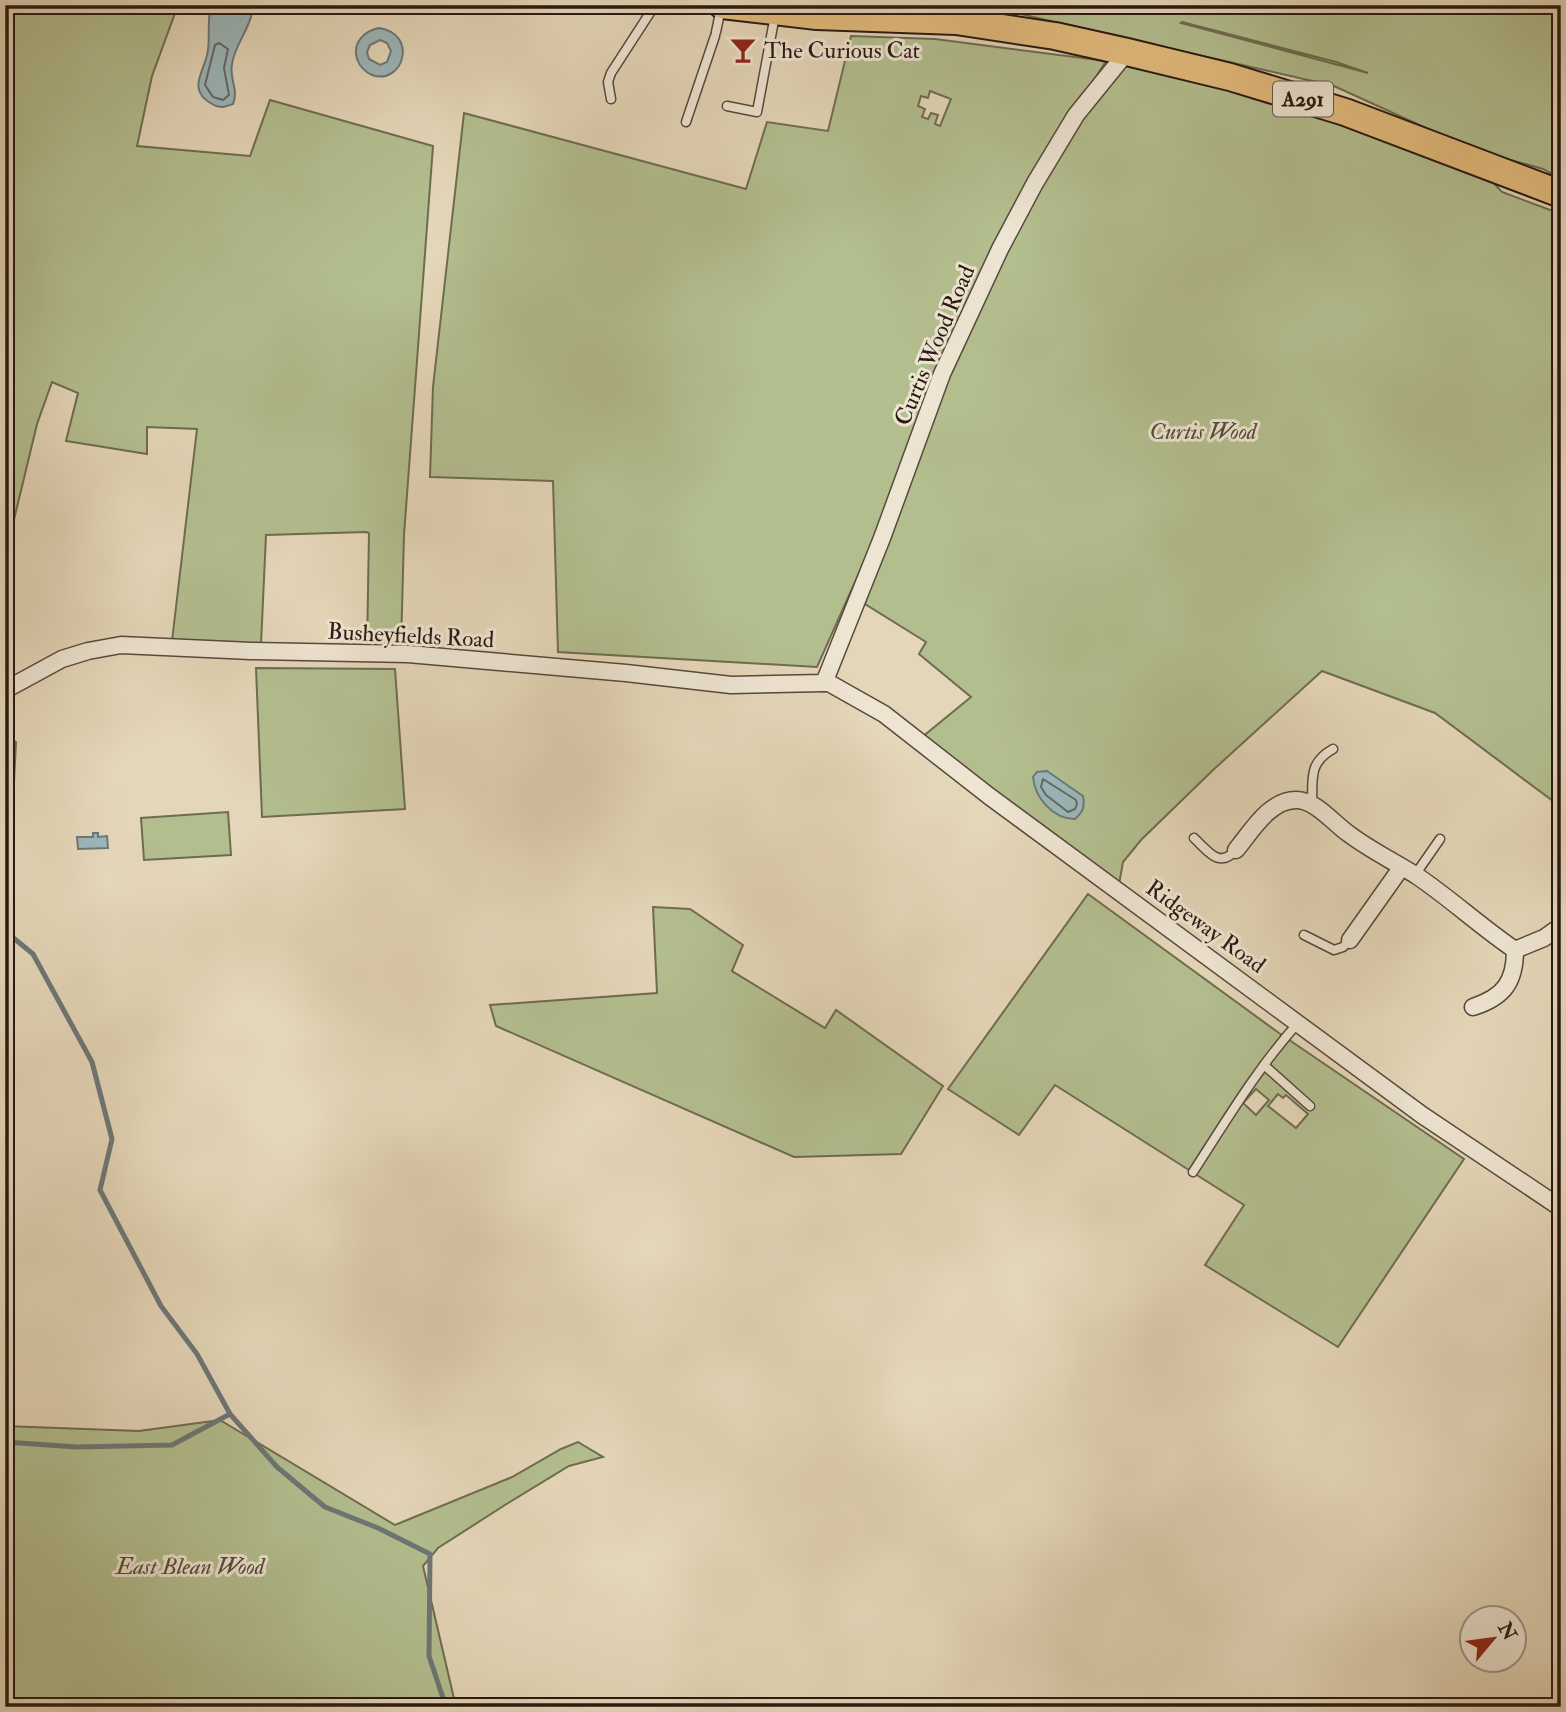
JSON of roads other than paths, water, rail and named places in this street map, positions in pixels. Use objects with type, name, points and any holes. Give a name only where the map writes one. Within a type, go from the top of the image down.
[{"type":"main road","name":"A291","points":[[722,5],[817,16],[956,21],[1055,36],[1127,52],[1230,77],[1345,112],[1561,194]]},
{"type":"street","name":"Curtis Wood Road","points":[[826,681],[942,374],[1000,250],[1035,183],[1076,116],[1127,52]]},
{"type":"street","name":"Busheyfields Road","points":[[5,690],[62,659],[121,645],[408,654],[732,685],[826,681]]},
{"type":"street","name":"Ridgeway Road","points":[[826,681],[884,714],[989,796],[1422,1115],[1561,1208]]},
{"type":"street","points":[[1236,850],[1269,811],[1282,803],[1296,800],[1311,805],[1349,834],[1408,871],[1515,950]]},
{"type":"street","points":[[1350,940],[1408,871]]},
{"type":"street","points":[[1515,950],[1544,938],[1561,926]]},
{"type":"street","points":[[1473,1007],[1498,996],[1507,986],[1513,976],[1515,950]]},
{"type":"lane","points":[[611,99],[608,82],[611,73],[655,5]]},
{"type":"lane","points":[[686,122],[716,34],[722,5]]},
{"type":"lane","points":[[727,106],[757,112],[776,12]]},
{"type":"lane","points":[[1311,805],[1315,762],[1322,754],[1333,749]]},
{"type":"lane","points":[[1194,838],[1222,859],[1236,850]]},
{"type":"lane","points":[[1408,871],[1440,839]]},
{"type":"lane","points":[[1304,935],[1334,950],[1343,947],[1350,940]]},
{"type":"lane","points":[[1193,1172],[1239,1101],[1299,1022]]},
{"type":"lane","points":[[1265,1066],[1310,1106]]},
{"type":"water","points":[[211,5],[254,5],[232,64],[235,99],[233,104],[222,107],[215,106],[204,98],[198,86],[208,50]]},
{"type":"water","points":[[379,28],[391,32],[399,39],[403,48],[398,67],[383,76],[367,72],[357,59],[358,43],[364,35]],"holes":[[[380,40],[387,43],[391,51],[387,62],[380,65],[369,59],[367,52],[370,45]]]},
{"type":"water","points":[[1047,771],[1083,796],[1083,809],[1075,819],[1059,815],[1041,800],[1033,777],[1037,772]]},
{"type":"water","points":[[93,833],[98,833],[98,837],[107,836],[108,848],[78,849],[77,837],[93,837]]},
{"type":"waterway","points":[[5,931],[33,954],[92,1062],[112,1139],[100,1190],[161,1306],[197,1354],[230,1414],[277,1467],[325,1507],[378,1528],[430,1554],[429,1656],[446,1707]]},
{"type":"waterway","points":[[5,1442],[77,1447],[172,1445],[230,1414]]},
{"type":"place","name":"The Curious Cat","points":[[743,50]]},
{"type":"park label","name":"Curtis Wood","points":[[1203,431]]},
{"type":"park label","name":"East Blean Wood","points":[[190,1566]]}]
